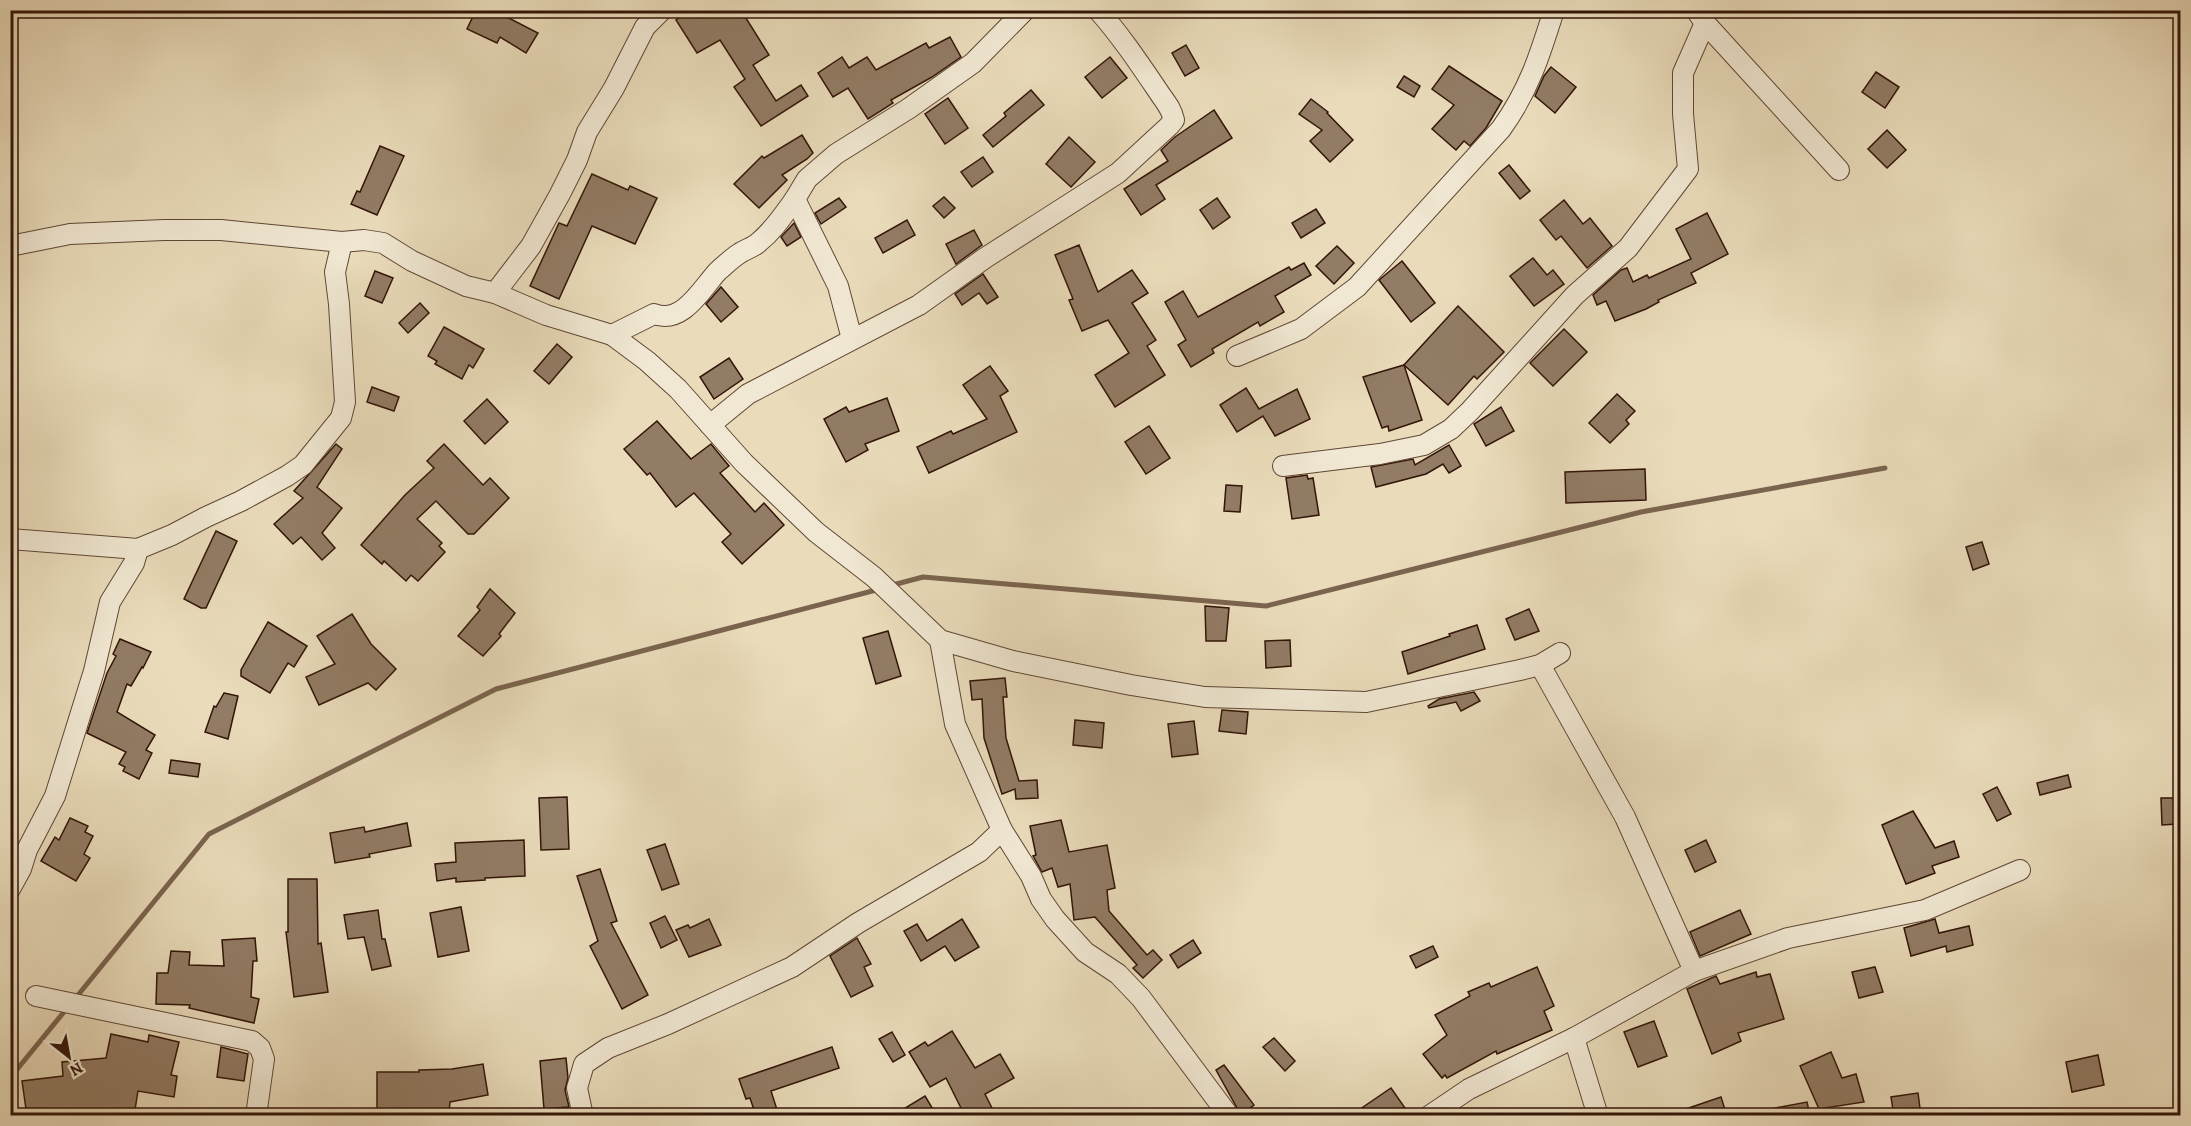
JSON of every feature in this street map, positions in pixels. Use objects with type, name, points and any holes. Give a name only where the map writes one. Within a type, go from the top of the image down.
[{"type":"street","points":[[495,293],[531,246],[577,160],[587,132],[615,88],[645,27],[662,10]]},
{"type":"street","points":[[612,335],[654,314],[662,317],[670,316],[694,301],[717,273],[739,254],[758,243],[774,227],[807,179],[836,154],[908,109],[973,63],[1025,10]]},
{"type":"street","points":[[710,425],[748,394],[919,305],[985,258],[1118,173],[1169,126],[1174,120],[1171,108],[1128,45],[1098,10]]},
{"type":"street","points":[[1237,356],[1301,329],[1357,287],[1501,129],[1518,105],[1530,79],[1554,10]]},
{"type":"street","points":[[1700,17],[1839,170]]},
{"type":"street","points":[[1283,466],[1380,454],[1424,445],[1451,429],[1575,295],[1628,248],[1688,169],[1683,114],[1683,73],[1700,17]]},
{"type":"street","points":[[795,199],[838,286],[852,339]]},
{"type":"street","points":[[10,246],[70,234],[164,230],[221,230],[342,242],[364,240],[383,243],[412,261],[466,286],[495,293],[546,315],[612,335],[662,375],[744,463],[798,516],[874,577],[940,640],[1013,661],[1131,685],[1204,696],[1366,702],[1540,665],[1560,653]]},
{"type":"street","points":[[10,539],[138,549],[172,536],[303,465],[341,418],[345,388],[335,272],[342,242]]},
{"type":"street","points":[[10,889],[55,796],[94,671],[110,602],[134,563],[138,549]]},
{"type":"street","points":[[940,640],[956,724],[1002,830],[1031,876],[1041,899],[1055,920],[1084,951],[1118,974],[1141,998],[1229,1116]]},
{"type":"street","points":[[1540,665],[1625,817],[1694,971]]},
{"type":"street","points":[[583,1116],[577,1088],[584,1064],[608,1048],[668,1024],[792,967],[858,923],[979,852],[1002,830]]},
{"type":"street","points":[[1430,1116],[1469,1089],[1574,1038],[1694,971],[1788,938],[1925,910],[2020,870]]},
{"type":"street","points":[[36,996],[252,1041],[260,1048],[264,1059],[256,1116]]},
{"type":"street","points":[[1574,1038],[1598,1116]]},
{"type":"building","points":[[476,10],[493,10],[538,33],[526,53],[500,37],[497,43],[467,29]]},
{"type":"building","points":[[690,10],[741,10],[769,55],[753,65],[776,101],[801,85],[808,96],[761,126],[734,87],[745,79],[720,40],[697,53],[676,20]]},
{"type":"building","points":[[950,37],[961,57],[932,77],[891,100],[893,103],[868,119],[848,88],[833,97],[818,73],[842,57],[849,68],[867,57],[876,70],[926,43],[929,48]]},
{"type":"building","points":[[1186,45],[1199,68],[1185,76],[1172,53]]},
{"type":"building","points":[[1110,57],[1127,78],[1102,98],[1085,77]]},
{"type":"building","points":[[1449,66],[1502,101],[1486,128],[1470,146],[1464,141],[1456,150],[1432,129],[1454,105],[1432,89]]},
{"type":"building","points":[[1551,67],[1576,87],[1555,113],[1535,96]]},
{"type":"building","points":[[1876,72],[1899,87],[1885,108],[1862,92]]},
{"type":"building","points":[[1404,76],[1420,86],[1414,97],[1397,87]]},
{"type":"building","points":[[1031,90],[1044,105],[993,147],[983,135],[1006,116],[1004,113]]},
{"type":"building","points":[[948,98],[968,128],[945,144],[925,114]]},
{"type":"building","points":[[1311,99],[1328,112],[1353,140],[1330,162],[1310,141],[1322,130],[1299,114]]},
{"type":"building","points":[[1214,110],[1232,138],[1156,185],[1165,199],[1141,215],[1124,189],[1168,161],[1161,150],[1175,137]]},
{"type":"building","points":[[1887,130],[1906,150],[1887,168],[1868,149]]},
{"type":"building","points":[[802,135],[813,153],[782,175],[787,180],[759,208],[734,184],[762,156],[764,158]]},
{"type":"building","points":[[1069,137],[1095,162],[1071,187],[1046,164]]},
{"type":"building","points":[[380,146],[404,156],[377,215],[351,204],[357,191],[360,192]]},
{"type":"building","points":[[983,157],[993,172],[972,187],[961,172]]},
{"type":"building","points":[[1509,165],[1530,191],[1520,199],[1499,173]]},
{"type":"building","points":[[592,174],[628,190],[630,186],[657,198],[635,244],[592,226],[559,299],[530,286],[559,223],[567,226]]},
{"type":"building","points":[[944,197],[955,208],[944,218],[933,206]]},
{"type":"building","points":[[839,198],[846,207],[821,224],[815,213]]},
{"type":"building","points":[[1217,198],[1230,217],[1213,229],[1200,210]]},
{"type":"building","points":[[1564,200],[1583,224],[1590,218],[1612,246],[1587,268],[1561,236],[1556,240],[1540,220]]},
{"type":"building","points":[[1316,209],[1325,223],[1301,238],[1292,223]]},
{"type":"building","points":[[1707,213],[1728,254],[1691,273],[1696,283],[1658,300],[1659,302],[1646,309],[1615,321],[1606,301],[1597,305],[1593,295],[1621,270],[1627,268],[1633,282],[1647,275],[1649,278],[1691,259],[1676,229]]},
{"type":"building","points":[[907,220],[915,235],[883,253],[875,238]]},
{"type":"building","points":[[794,223],[801,237],[787,246],[781,237]]},
{"type":"building","points":[[974,230],[982,245],[956,264],[946,244]]},
{"type":"building","points":[[1079,245],[1098,292],[1132,270],[1148,293],[1132,303],[1156,340],[1147,346],[1165,375],[1115,407],[1095,375],[1129,353],[1108,320],[1082,331],[1069,300],[1073,299],[1055,255]]},
{"type":"building","points":[[1337,246],[1354,263],[1334,284],[1316,266]]},
{"type":"building","points":[[1533,258],[1547,275],[1553,270],[1564,284],[1534,306],[1510,276]]},
{"type":"building","points":[[1402,261],[1435,303],[1411,322],[1379,280]]},
{"type":"building","points":[[1304,263],[1311,275],[1275,296],[1284,312],[1260,326],[1258,322],[1212,349],[1214,353],[1191,367],[1178,345],[1186,340],[1165,302],[1183,291],[1198,317],[1289,267],[1291,270]]},
{"type":"building","points":[[375,271],[393,278],[382,303],[365,296]]},
{"type":"building","points":[[983,274],[998,297],[987,304],[979,293],[962,305],[955,294]]},
{"type":"building","points":[[721,287],[738,307],[721,322],[706,304]]},
{"type":"building","points":[[420,303],[429,313],[408,333],[399,323]]},
{"type":"building","points":[[1458,306],[1504,352],[1477,379],[1474,376],[1448,405],[1404,365]]},
{"type":"building","points":[[444,327],[484,349],[473,368],[469,365],[462,379],[435,364],[437,361],[428,356]]},
{"type":"building","points":[[1564,329],[1587,352],[1553,386],[1530,363]]},
{"type":"building","points":[[557,344],[572,357],[549,384],[534,371]]},
{"type":"building","points":[[729,358],[743,379],[714,399],[700,377]]},
{"type":"building","points":[[1404,365],[1422,420],[1389,431],[1388,426],[1382,428],[1363,377]]},
{"type":"building","points":[[990,366],[1008,391],[1000,396],[1017,432],[929,473],[917,447],[951,431],[953,434],[987,419],[963,385]]},
{"type":"building","points":[[372,387],[399,397],[394,411],[367,402]]},
{"type":"building","points":[[1246,388],[1259,409],[1297,389],[1310,419],[1275,436],[1263,416],[1237,432],[1220,405]]},
{"type":"building","points":[[1617,394],[1635,411],[1626,420],[1629,424],[1610,443],[1589,423]]},
{"type":"building","points":[[887,398],[899,431],[865,444],[868,450],[846,462],[824,419],[846,407],[849,412]]},
{"type":"building","points":[[487,399],[508,422],[485,444],[464,421]]},
{"type":"building","points":[[1501,407],[1514,431],[1486,446],[1474,424]]},
{"type":"building","points":[[657,421],[691,459],[711,444],[729,466],[720,473],[755,512],[764,503],[784,525],[742,564],[722,542],[731,534],[694,493],[676,507],[650,473],[647,475],[624,449]]},
{"type":"building","points":[[1149,426],[1170,458],[1146,474],[1125,442]]},
{"type":"building","points":[[336,444],[342,449],[317,487],[342,508],[322,533],[335,548],[322,560],[301,537],[293,544],[274,524],[303,498],[294,491]]},
{"type":"building","points":[[444,444],[483,485],[490,478],[509,498],[474,534],[468,534],[436,501],[417,519],[442,543],[439,546],[445,552],[418,581],[411,575],[406,581],[384,561],[382,564],[361,545],[405,495],[434,468],[427,461]]},
{"type":"building","points":[[1449,445],[1461,466],[1449,473],[1443,464],[1426,474],[1376,487],[1371,467],[1413,459],[1415,465]]},
{"type":"building","points":[[1645,469],[1646,500],[1566,503],[1565,472]]},
{"type":"building","points":[[1307,475],[1308,479],[1313,478],[1319,515],[1292,519],[1286,478]]},
{"type":"building","points":[[1226,485],[1242,486],[1240,512],[1224,511]]},
{"type":"building","points":[[216,531],[237,541],[206,608],[201,608],[184,599]]},
{"type":"building","points":[[1982,542],[1989,564],[1973,570],[1966,547]]},
{"type":"building","points":[[490,589],[515,613],[499,634],[501,636],[483,656],[458,636],[480,610],[477,607]]},
{"type":"building","points":[[1205,606],[1229,608],[1226,641],[1206,641]]},
{"type":"building","points":[[1529,609],[1539,631],[1515,640],[1506,619]]},
{"type":"building","points":[[352,614],[371,644],[396,669],[376,690],[368,683],[319,705],[306,677],[335,664],[317,636]]},
{"type":"building","points":[[268,622],[307,646],[294,667],[288,663],[270,693],[241,676],[241,670]]},
{"type":"building","points":[[1477,625],[1485,649],[1408,674],[1402,652]]},
{"type":"building","points":[[888,631],[901,676],[876,684],[863,638]]},
{"type":"building","points":[[120,639],[151,652],[131,686],[127,684],[117,712],[155,735],[146,750],[152,753],[139,779],[123,771],[125,767],[119,764],[126,752],[87,733],[107,673],[116,656],[113,654]]},
{"type":"building","points":[[1290,640],[1291,666],[1266,668],[1265,641]]},
{"type":"building","points":[[1005,678],[1007,697],[1003,697],[1006,738],[1019,781],[1037,780],[1038,798],[1016,799],[1015,789],[1002,794],[984,738],[982,699],[972,700],[970,681]]},
{"type":"building","points":[[1474,692],[1480,701],[1461,711],[1456,702],[1429,708],[1428,706],[1439,699]]},
{"type":"building","points":[[224,693],[238,696],[228,739],[205,732],[214,706],[216,707]]},
{"type":"building","points":[[1222,710],[1248,712],[1246,734],[1219,731]]},
{"type":"building","points":[[1075,720],[1104,723],[1102,748],[1073,745]]},
{"type":"building","points":[[1194,721],[1198,754],[1172,757],[1168,724]]},
{"type":"building","points":[[171,760],[200,764],[198,777],[169,773]]},
{"type":"building","points":[[2068,775],[2071,787],[2040,795],[2037,783]]},
{"type":"building","points":[[1997,787],[2011,814],[1997,821],[1983,794]]},
{"type":"building","points":[[567,797],[569,849],[541,850],[539,798]]},
{"type":"building","points":[[2161,798],[2176,798],[2177,824],[2162,825]]},
{"type":"building","points":[[1913,811],[1935,848],[1954,841],[1959,857],[1932,866],[1935,873],[1906,884],[1882,825]]},
{"type":"building","points":[[70,818],[88,826],[85,832],[93,836],[84,854],[90,858],[76,881],[41,861],[55,837],[59,840]]},
{"type":"building","points":[[1061,820],[1069,852],[1107,845],[1115,888],[1107,890],[1109,911],[1147,955],[1153,950],[1162,960],[1143,978],[1133,968],[1137,965],[1095,917],[1074,920],[1070,884],[1058,887],[1052,868],[1042,872],[1033,856],[1036,855],[1030,826]]},
{"type":"building","points":[[407,823],[411,846],[335,863],[330,833],[364,827],[365,832]]},
{"type":"building","points":[[524,840],[525,876],[456,882],[456,878],[437,881],[435,864],[456,862],[455,843]]},
{"type":"building","points":[[1706,840],[1716,862],[1695,872],[1685,850]]},
{"type":"building","points":[[665,844],[679,884],[662,890],[647,850]]},
{"type":"building","points":[[600,869],[617,921],[611,923],[648,995],[622,1009],[590,946],[598,941],[577,876]]},
{"type":"building","points":[[288,879],[317,879],[318,944],[321,943],[328,992],[294,997],[286,932],[288,932]]},
{"type":"building","points":[[461,907],[469,951],[438,957],[430,913]]},
{"type":"building","points":[[378,910],[382,939],[385,939],[391,966],[372,970],[364,937],[348,939],[344,915]]},
{"type":"building","points":[[1740,910],[1751,934],[1700,956],[1690,932]]},
{"type":"building","points":[[665,916],[677,940],[661,948],[650,923]]},
{"type":"building","points":[[709,919],[721,945],[689,957],[676,930],[688,925],[690,928]]},
{"type":"building","points":[[962,919],[979,947],[955,961],[945,946],[921,961],[904,931],[917,924],[927,941]]},
{"type":"building","points":[[1935,919],[1939,933],[1969,926],[1973,945],[1947,952],[1946,946],[1911,956],[1904,928]]},
{"type":"building","points":[[255,938],[257,961],[253,961],[251,997],[259,999],[254,1023],[189,1008],[190,1005],[156,1004],[157,973],[168,973],[171,951],[190,952],[189,965],[224,966],[222,940]]},
{"type":"building","points":[[857,938],[871,964],[864,967],[873,986],[851,997],[830,956]]},
{"type":"building","points":[[1193,940],[1201,953],[1178,968],[1170,955]]},
{"type":"building","points":[[1433,946],[1438,957],[1416,968],[1410,956]]},
{"type":"building","points":[[1537,967],[1554,1006],[1544,1011],[1552,1030],[1497,1054],[1496,1051],[1447,1078],[1445,1075],[1442,1078],[1423,1054],[1447,1035],[1435,1015],[1470,996],[1468,992],[1489,983],[1491,987]]},
{"type":"building","points":[[1875,967],[1883,992],[1859,998],[1852,972]]},
{"type":"building","points":[[1756,972],[1757,977],[1770,974],[1784,1019],[1738,1033],[1741,1041],[1712,1054],[1687,989],[1716,976],[1720,984]]},
{"type":"building","points":[[1654,1021],[1667,1056],[1638,1067],[1624,1032]]},
{"type":"building","points":[[952,1031],[975,1068],[1000,1054],[1014,1078],[985,1094],[996,1116],[965,1116],[946,1078],[930,1087],[909,1052],[925,1042],[928,1046]]},
{"type":"building","points":[[892,1032],[905,1055],[893,1062],[879,1039]]},
{"type":"building","points":[[111,1034],[148,1042],[149,1035],[179,1042],[171,1075],[177,1076],[174,1097],[138,1091],[134,1116],[27,1116],[22,1081],[63,1076],[62,1062],[106,1058]]},
{"type":"building","points":[[1274,1038],[1295,1061],[1285,1071],[1263,1047]]},
{"type":"building","points":[[221,1047],[248,1054],[244,1081],[217,1077]]},
{"type":"building","points":[[832,1047],[839,1068],[771,1091],[779,1116],[756,1116],[750,1098],[746,1099],[739,1079]]},
{"type":"building","points":[[1831,1052],[1842,1078],[1856,1074],[1864,1102],[1819,1109],[1800,1066]]},
{"type":"building","points":[[2098,1055],[2104,1085],[2072,1092],[2066,1062]]},
{"type":"building","points":[[566,1058],[568,1078],[565,1090],[569,1107],[544,1109],[540,1061]]},
{"type":"building","points":[[483,1064],[488,1095],[450,1102],[449,1114],[444,1116],[377,1116],[377,1072],[419,1072],[419,1070],[452,1069]]},
{"type":"building","points":[[1224,1065],[1254,1105],[1241,1115],[1216,1070]]},
{"type":"building","points":[[1391,1088],[1405,1108],[1394,1116],[1350,1116]]},
{"type":"building","points":[[1918,1093],[1921,1116],[1894,1116],[1891,1097]]},
{"type":"building","points":[[925,1096],[937,1116],[892,1116]]},
{"type":"building","points":[[1721,1097],[1727,1116],[1675,1116],[1674,1113]]},
{"type":"building","points":[[1807,1102],[1810,1116],[1771,1116],[1770,1109]]},
{"type":"waterway","points":[[889,586],[923,577],[1266,606],[1641,512],[1885,468]]},
{"type":"waterway","points":[[74,1000],[209,834],[496,689],[880,589]]},
{"type":"waterway","points":[[10,1078],[68,1007]]}]
